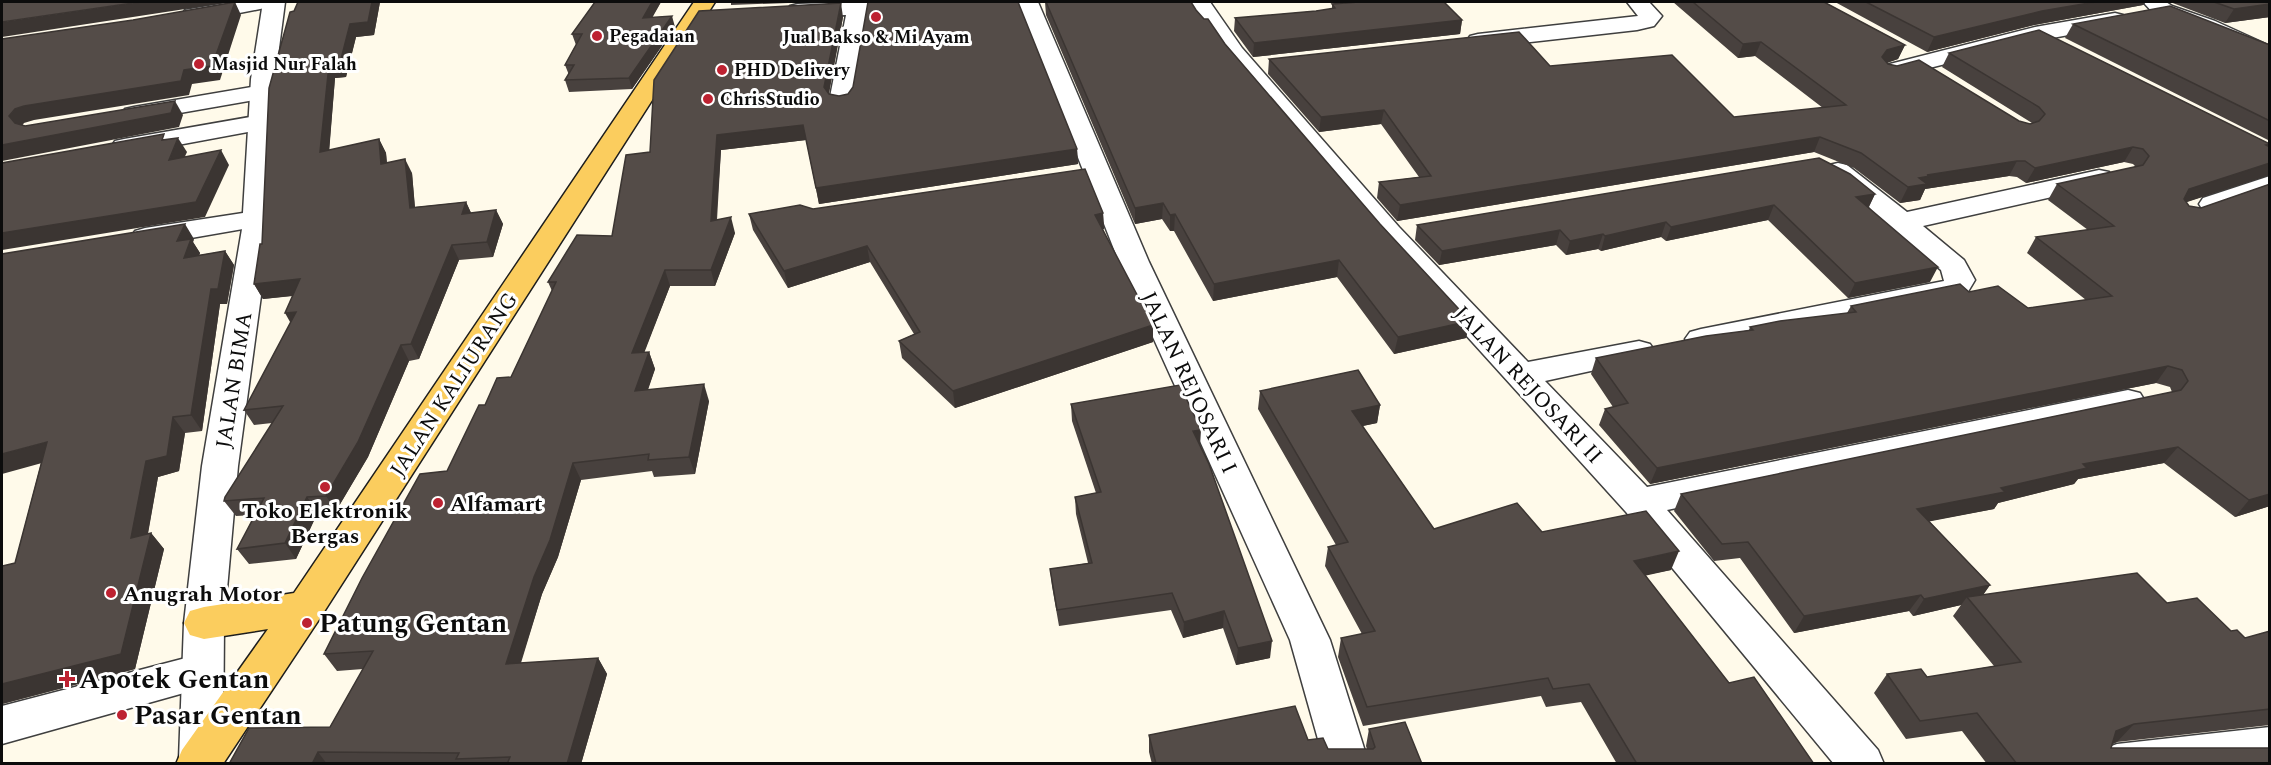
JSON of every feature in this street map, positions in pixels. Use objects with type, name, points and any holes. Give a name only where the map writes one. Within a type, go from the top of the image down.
[{"type":"main road","name":"JALAN KALIURANG","points":[[199,761],[306,607],[705,11]]},
{"type":"main road","points":[[204,623],[306,607]]},
{"type":"street","points":[[173,19],[265,2]]},
{"type":"street","name":"JALAN BIMA","points":[[199,761],[204,623],[220,466],[256,219],[262,107],[274,2]]},
{"type":"street","points":[[776,12],[979,2]]},
{"type":"street","name":"JALAN REJOSARI I","points":[[1027,2],[1085,174],[1134,262],[1310,640],[1347,764]]},
{"type":"street","name":"JALAN REJOSARI II","points":[[1199,2],[1234,53],[1259,66],[1389,233],[1639,502],[1862,764]]},
{"type":"street","points":[[1460,43],[1646,21],[1650,16],[1637,2]]},
{"type":"street","points":[[1890,71],[2035,34],[2159,6],[2270,55]]},
{"type":"street","points":[[841,102],[858,8]]},
{"type":"street","points":[[2035,34],[2067,50]]},
{"type":"street","points":[[1893,45],[1945,82]]},
{"type":"street","points":[[108,118],[262,107]]},
{"type":"street","points":[[96,152],[262,107]]},
{"type":"street","points":[[1520,375],[1954,288],[1960,280],[1954,266],[1848,177],[1828,165],[1814,162]]},
{"type":"street","points":[[1902,222],[2124,172]]},
{"type":"street","points":[[2189,213],[2270,184]]},
{"type":"street","points":[[118,241],[256,219]]},
{"type":"street","points":[[1389,233],[1424,227]]},
{"type":"street","points":[[1639,502],[2156,396]]},
{"type":"street","points":[[2,725],[201,672]]},
{"type":"street","points":[[2117,764],[2270,746]]},
{"type":"building","points":[[2,2],[140,2],[2,22]]},
{"type":"building","points":[[235,2],[212,66],[184,70],[181,81],[24,106],[15,109],[9,116],[15,123],[25,126],[175,101],[171,113],[2,145],[2,39]]},
{"type":"building","points":[[298,2],[372,2],[368,22],[350,24],[340,63],[329,65],[320,152],[379,139],[381,164],[405,159],[410,208],[466,202],[462,214],[496,210],[487,242],[452,245],[411,344],[401,345],[358,442],[326,496],[307,497],[285,543],[237,549],[264,498],[224,501],[225,497],[283,406],[244,410],[296,312],[285,313],[300,279],[254,284],[260,244],[262,244],[269,88],[290,12],[294,11]]},
{"type":"building","points":[[595,2],[652,2],[643,18],[672,16],[629,78],[565,80],[574,65],[565,65],[582,34],[572,34]]},
{"type":"building","points":[[868,2],[1018,2],[1077,149],[816,188],[803,125],[717,135],[711,221],[731,217],[711,270],[665,270],[632,353],[649,352],[635,391],[704,384],[689,457],[648,460],[649,454],[573,463],[550,540],[534,577],[506,664],[598,658],[567,764],[507,764],[510,757],[456,759],[459,753],[318,752],[312,764],[229,764],[249,728],[330,727],[373,651],[324,654],[362,578],[420,474],[447,471],[479,405],[485,405],[497,378],[511,377],[556,282],[548,282],[577,235],[612,236],[626,155],[650,152],[654,80],[699,11],[841,3],[824,87],[829,94],[839,96],[848,94],[853,87]]},
{"type":"building","points":[[1046,2],[1191,2],[1204,19],[1208,19],[1225,44],[1380,224],[1470,321],[1398,337],[1339,260],[1214,284],[1175,214],[1170,215],[1163,203],[1135,208]]},
{"type":"building","points":[[1444,2],[1462,20],[1254,43],[1235,18],[1316,11],[1335,8],[1332,4]]},
{"type":"building","points":[[1693,2],[1824,2],[1905,45],[1887,50],[1882,57],[1888,64],[1897,66],[1919,60],[2019,121],[2030,124],[2039,121],[2045,114],[2039,107],[1949,53],[2039,30],[2270,144],[2266,145],[2270,147],[2270,163],[2189,189],[2184,199],[2189,206],[2201,208],[2270,184],[2270,494],[2249,500],[2178,447],[2083,464],[2087,468],[2001,488],[2005,492],[1917,509],[1990,585],[1924,599],[1921,595],[1804,616],[1748,542],[1722,544],[1681,494],[2181,390],[2188,381],[2182,370],[2168,366],[1657,468],[1605,409],[1628,403],[1596,358],[1706,336],[1753,330],[1750,327],[1780,321],[1856,312],[1851,306],[1960,284],[1969,292],[1998,286],[2028,308],[2112,296],[2036,237],[2114,226],[2057,184],[2143,165],[2149,156],[2143,149],[2133,147],[2035,168],[2025,161],[2017,161],[1927,175],[1930,176],[1919,178],[1927,184],[1908,187],[1861,153],[1820,137],[1400,205],[1379,182],[1431,176],[1384,110],[1321,117],[1269,59],[1519,32],[1550,66],[1672,55],[1734,117],[1846,105],[1761,42],[1743,44]]},
{"type":"building","points":[[1866,2],[2095,2],[2042,11],[1934,37]]},
{"type":"building","points":[[2214,2],[2270,2],[2270,4],[2234,9]]},
{"type":"building","points":[[2170,6],[2270,45],[2270,121],[2073,24]]},
{"type":"building","points":[[164,134],[162,140],[178,138],[169,160],[221,150],[196,202],[2,233],[2,163]]},
{"type":"building","points":[[1819,158],[1850,174],[1875,194],[1856,197],[1938,267],[1855,283],[1774,205],[1671,227],[1666,222],[1605,236],[1603,234],[1570,241],[1560,230],[1442,251],[1417,225]]},
{"type":"building","points":[[1085,169],[1103,213],[1095,215],[1153,325],[953,391],[899,341],[920,332],[867,246],[784,271],[749,214],[800,205],[813,209]]},
{"type":"building","points":[[185,224],[177,241],[191,239],[184,258],[225,251],[218,289],[211,289],[191,415],[173,417],[167,456],[146,461],[131,538],[151,533],[121,654],[2,684],[2,566],[15,563],[47,442],[2,454],[2,254]]},
{"type":"building","points":[[1358,370],[1380,405],[1352,411],[1434,529],[1517,503],[1542,532],[1646,511],[1679,551],[1634,561],[1729,683],[1754,677],[1814,764],[1637,764],[1589,684],[1553,689],[1548,678],[1367,707],[1341,638],[1375,631],[1328,547],[1348,542],[1260,391]]},
{"type":"building","points":[[1180,385],[1201,430],[1193,431],[1209,464],[1272,641],[1238,648],[1224,611],[1184,622],[1172,593],[1057,610],[1050,569],[1092,563],[1075,497],[1101,492],[1071,404]]},
{"type":"building","points":[[2137,573],[2167,603],[2197,598],[2231,631],[2237,630],[2245,638],[2270,631],[2270,709],[2134,724],[2116,731],[2111,748],[2270,748],[2270,764],[2017,764],[1977,713],[1920,721],[1887,674],[1921,669],[1927,677],[2021,662],[1967,597]]},
{"type":"building","points":[[1295,706],[1308,740],[1323,738],[1328,749],[1373,749],[1375,747],[1369,729],[1405,722],[1422,764],[1156,764],[1149,735]]},
{"type":"place","name":"Jual Bakso & Mi Ayam","points":[[876,17]]},
{"type":"place","name":"Pegadaian","points":[[597,36]]},
{"type":"place","name":"Masjid Nur Falah","points":[[199,64]]},
{"type":"place","name":"PHD Delivery","points":[[722,70]]},
{"type":"place","name":"ChrisStudio","points":[[708,99]]},
{"type":"place","name":"Toko Elektronik Bergas","points":[[325,487]]},
{"type":"place","name":"Alfamart","points":[[438,503]]},
{"type":"place","name":"Anugrah Motor","points":[[111,593]]},
{"type":"place","name":"Patung Gentan","points":[[307,623]]},
{"type":"place","name":"Apotek Gentan","points":[[67,679]]},
{"type":"place","name":"Pasar Gentan","points":[[122,715]]}]
